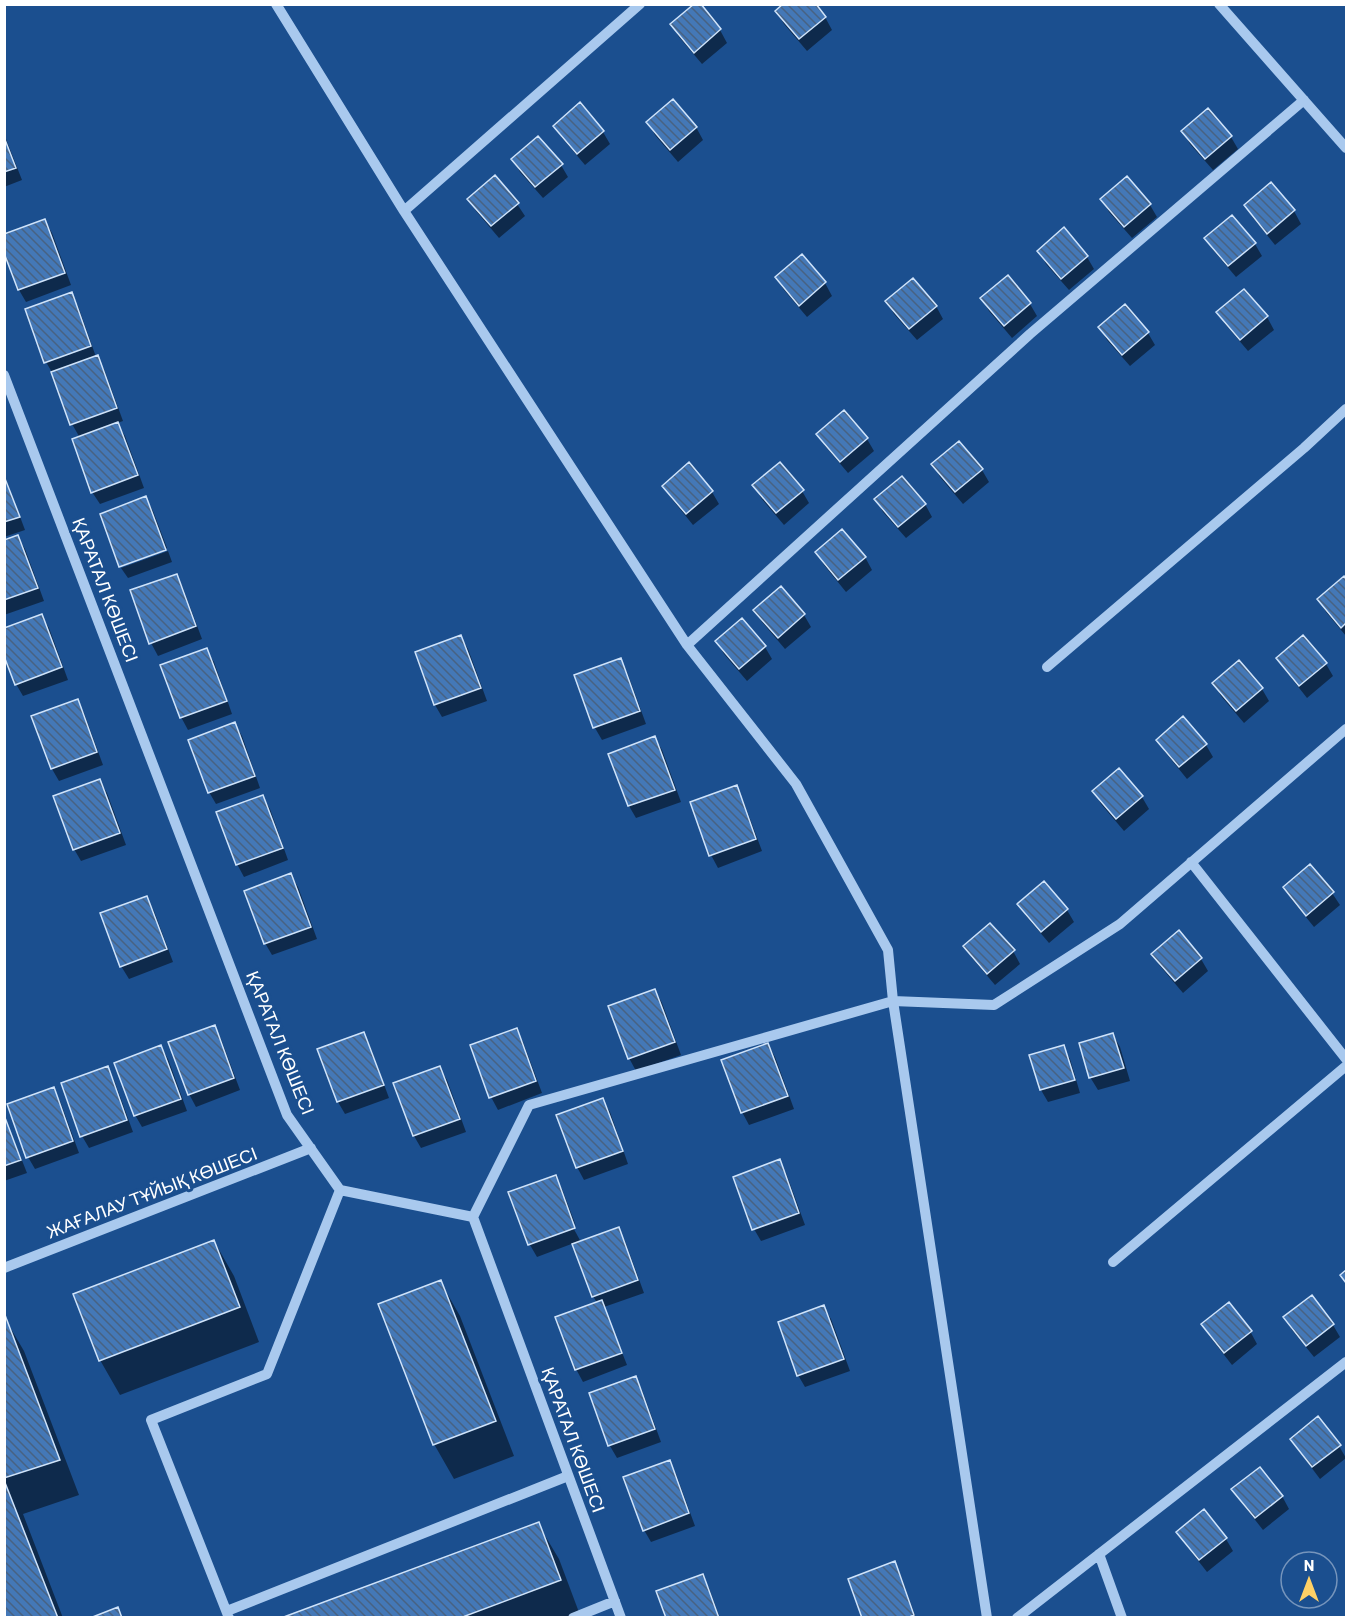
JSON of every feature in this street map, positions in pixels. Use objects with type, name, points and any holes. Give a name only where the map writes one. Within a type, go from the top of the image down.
[{"type":"street","points":[[276,4],[404,211],[687,645],[796,784],[888,950],[893,1001],[987,1617]]},
{"type":"street","points":[[404,211],[640,4]]},
{"type":"street","points":[[1219,4],[1347,148]]},
{"type":"street","points":[[687,645],[1030,334],[1304,100]]},
{"type":"street","name":"ҚАРАТАЛ КӨШЕСІ","points":[[4,375],[287,1114],[340,1190]]},
{"type":"street","points":[[1047,667],[1347,408]]},
{"type":"street","points":[[568,1476],[228,1614],[151,1420],[267,1374],[340,1190],[473,1217],[529,1105],[893,1001],[994,1005],[1120,924],[1347,729]]},
{"type":"street","points":[[1191,862],[1347,1059]]},
{"type":"street","points":[[1113,1262],[1347,1066]]},
{"type":"street","name":"ЖАҒАЛАУ ТҰЙЫҚ КӨШЕСІ","points":[[4,1268],[311,1149]]},
{"type":"street","name":"ҚАРАТАЛ КӨШЕСІ","points":[[473,1217],[621,1617]]},
{"type":"street","points":[[1017,1617],[1347,1362]]},
{"type":"street","points":[[1099,1554],[1122,1617]]},
{"type":"street","points":[[573,1617],[615,1601]]},
{"type":"building","points":[[694,4],[701,4],[721,29],[694,53],[670,24]]},
{"type":"building","points":[[783,4],[816,4],[826,17],[799,39],[775,11]]},
{"type":"building","points":[[673,99],[697,127],[670,150],[646,122]]},
{"type":"building","points":[[580,102],[604,131],[577,154],[553,126]]},
{"type":"building","points":[[1208,108],[1232,136],[1205,159],[1181,131]]},
{"type":"building","points":[[538,136],[563,164],[535,187],[511,159]]},
{"type":"building","points":[[4,137],[16,168],[4,172]]},
{"type":"building","points":[[495,175],[519,203],[491,226],[467,199]]},
{"type":"building","points":[[1127,176],[1151,204],[1124,227],[1100,199]]},
{"type":"building","points":[[1271,182],[1295,210],[1267,234],[1244,205]]},
{"type":"building","points":[[1232,215],[1256,243],[1228,266],[1204,238]]},
{"type":"building","points":[[45,219],[65,273],[18,290],[4,253],[4,234]]},
{"type":"building","points":[[1064,227],[1088,256],[1061,279],[1037,251]]},
{"type":"building","points":[[802,254],[826,282],[799,306],[775,277]]},
{"type":"building","points":[[1008,275],[1031,303],[1004,326],[980,298]]},
{"type":"building","points":[[913,278],[937,306],[909,329],[885,301]]},
{"type":"building","points":[[1244,289],[1268,316],[1240,340],[1216,312]]},
{"type":"building","points":[[72,292],[91,346],[44,363],[25,309]]},
{"type":"building","points":[[1125,304],[1149,332],[1122,355],[1098,327]]},
{"type":"building","points":[[98,355],[117,408],[70,425],[51,372]]},
{"type":"building","points":[[844,410],[868,438],[840,462],[816,434]]},
{"type":"building","points":[[118,422],[138,475],[91,493],[72,439]]},
{"type":"building","points":[[959,441],[983,469],[955,492],[931,464]]},
{"type":"building","points":[[689,462],[713,491],[686,514],[662,486]]},
{"type":"building","points":[[780,462],[804,490],[776,513],[752,485]]},
{"type":"building","points":[[4,476],[20,517],[4,522]]},
{"type":"building","points":[[902,476],[926,504],[898,527],[874,499]]},
{"type":"building","points":[[146,496],[166,550],[119,567],[100,514]]},
{"type":"building","points":[[842,529],[866,557],[838,580],[815,552]]},
{"type":"building","points":[[18,535],[38,588],[4,600],[4,540]]},
{"type":"building","points":[[177,574],[196,626],[149,644],[130,590]]},
{"type":"building","points":[[1344,576],[1346,579],[1346,623],[1341,628],[1317,599]]},
{"type":"building","points":[[781,586],[805,614],[778,638],[753,610]]},
{"type":"building","points":[[42,614],[62,667],[15,685],[4,656],[4,628]]},
{"type":"building","points":[[742,618],[766,646],[739,669],[715,641]]},
{"type":"building","points":[[461,635],[481,688],[434,705],[415,652]]},
{"type":"building","points":[[1303,635],[1327,663],[1299,686],[1276,658]]},
{"type":"building","points":[[207,648],[227,701],[180,718],[160,665]]},
{"type":"building","points":[[621,658],[640,711],[593,728],[574,675]]},
{"type":"building","points":[[1239,660],[1263,688],[1236,711],[1212,683]]},
{"type":"building","points":[[78,699],[97,752],[51,769],[31,716]]},
{"type":"building","points":[[1183,716],[1207,744],[1179,767],[1156,740]]},
{"type":"building","points":[[235,722],[255,776],[208,793],[188,740]]},
{"type":"building","points":[[655,736],[675,790],[628,806],[608,754]]},
{"type":"building","points":[[1119,768],[1143,796],[1116,819],[1092,791]]},
{"type":"building","points":[[100,779],[120,833],[73,850],[53,796]]},
{"type":"building","points":[[737,785],[756,839],[709,856],[690,802]]},
{"type":"building","points":[[263,795],[283,848],[236,865],[216,812]]},
{"type":"building","points":[[1310,864],[1334,892],[1306,916],[1283,887]]},
{"type":"building","points":[[291,873],[311,927],[264,944],[244,891]]},
{"type":"building","points":[[1044,881],[1068,909],[1041,932],[1017,904]]},
{"type":"building","points":[[147,896],[167,949],[120,967],[100,913]]},
{"type":"building","points":[[990,923],[1015,950],[987,974],[963,946]]},
{"type":"building","points":[[1179,930],[1202,958],[1175,981],[1151,954]]},
{"type":"building","points":[[655,989],[675,1042],[628,1059],[608,1006]]},
{"type":"building","points":[[215,1025],[234,1078],[188,1095],[168,1042]]},
{"type":"building","points":[[517,1028],[536,1081],[489,1098],[470,1045]]},
{"type":"building","points":[[364,1032],[384,1085],[337,1102],[317,1049]]},
{"type":"building","points":[[1113,1033],[1124,1068],[1089,1078],[1079,1043]]},
{"type":"building","points":[[768,1043],[788,1096],[741,1113],[721,1060]]},
{"type":"building","points":[[161,1045],[181,1099],[134,1116],[114,1063]]},
{"type":"building","points":[[1064,1045],[1075,1080],[1040,1090],[1029,1055]]},
{"type":"building","points":[[108,1066],[127,1120],[80,1137],[61,1083]]},
{"type":"building","points":[[440,1066],[460,1119],[413,1136],[393,1083]]},
{"type":"building","points":[[54,1087],[73,1141],[26,1158],[7,1104]]},
{"type":"building","points":[[603,1098],[623,1151],[576,1168],[556,1115]]},
{"type":"building","points":[[4,1115],[21,1160],[4,1166]]},
{"type":"building","points":[[780,1159],[799,1213],[752,1230],[733,1177]]},
{"type":"building","points":[[556,1175],[575,1228],[528,1245],[508,1192]]},
{"type":"building","points":[[619,1227],[638,1280],[592,1297],[572,1244]]},
{"type":"building","points":[[214,1240],[240,1307],[99,1361],[73,1294]]},
{"type":"building","points":[[1346,1270],[1346,1283],[1340,1275]]},
{"type":"building","points":[[441,1280],[496,1421],[433,1445],[378,1304]]},
{"type":"building","points":[[1312,1295],[1334,1324],[1306,1346],[1283,1317]]},
{"type":"building","points":[[602,1300],[622,1353],[575,1370],[555,1317]]},
{"type":"building","points":[[1229,1302],[1252,1331],[1224,1353],[1201,1324]]},
{"type":"building","points":[[824,1305],[844,1359],[797,1376],[778,1322]]},
{"type":"building","points":[[4,1315],[60,1460],[4,1478]]},
{"type":"building","points":[[636,1376],[655,1429],[608,1446],[589,1393]]},
{"type":"building","points":[[1318,1416],[1341,1445],[1312,1467],[1290,1439]]},
{"type":"building","points":[[670,1460],[689,1513],[643,1531],[623,1477]]},
{"type":"building","points":[[1260,1467],[1283,1496],[1255,1518],[1231,1489]]},
{"type":"building","points":[[4,1480],[58,1618],[4,1618]]},
{"type":"building","points":[[1204,1509],[1227,1538],[1199,1560],[1176,1532]]},
{"type":"building","points":[[539,1522],[561,1580],[460,1618],[281,1618]]},
{"type":"building","points":[[895,1561],[914,1615],[907,1618],[862,1618],[848,1579]]},
{"type":"building","points":[[703,1574],[719,1618],[666,1618],[656,1591]]},
{"type":"building","points":[[118,1607],[122,1618],[90,1618]]}]
